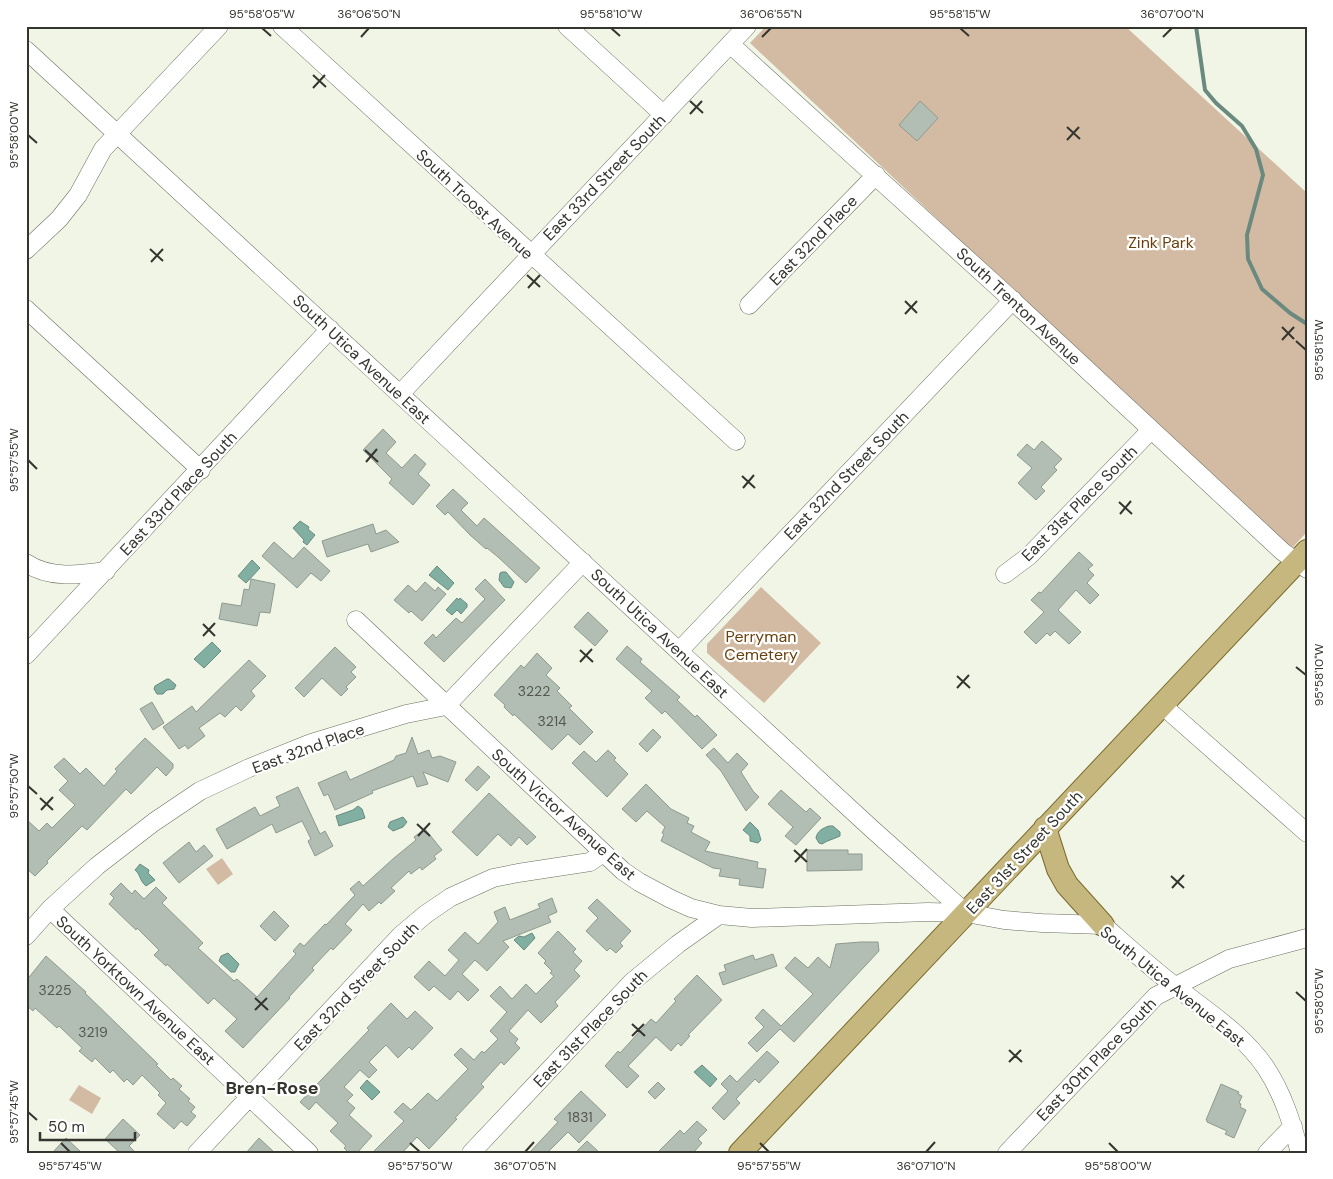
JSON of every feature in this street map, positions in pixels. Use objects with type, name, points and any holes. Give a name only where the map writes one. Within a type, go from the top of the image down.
[{"type":"main road","name":"East 31st Street South","points":[[740,1153],[1045,828],[1303,560]]},
{"type":"main road","points":[[1045,828],[1058,869],[1067,885],[1103,925]]},
{"type":"street","points":[[26,250],[59,219],[78,195],[103,149],[219,26]]},
{"type":"street","name":"South Troost Avenue","points":[[282,26],[736,441]]},
{"type":"street","points":[[568,26],[664,115]]},
{"type":"street","name":"East 33rd Street South","points":[[400,394],[747,26]]},
{"type":"street","name":"South Trenton Avenue","points":[[730,44],[1013,300],[1283,552],[1303,560]]},
{"type":"street","name":"South Utica Avenue East","points":[[26,50],[870,827],[966,913],[1023,922],[1103,925],[1138,957],[1234,1031],[1257,1056],[1280,1092],[1293,1126],[1300,1153]]},
{"type":"street","name":"East 32nd Place","points":[[749,305],[876,175]]},
{"type":"street","name":"East 32nd Street South","points":[[679,651],[1013,300]]},
{"type":"street","points":[[26,309],[201,470]]},
{"type":"street","name":"East 33rd Place South","points":[[26,656],[201,470],[330,329]]},
{"type":"street","name":"East 31st Place South","points":[[1005,574],[1029,556],[1151,430]]},
{"type":"street","points":[[26,562],[48,572],[75,576],[106,571]]},
{"type":"street","points":[[446,706],[583,562]]},
{"type":"street","name":"South Victor Avenue East","points":[[356,620],[603,853],[623,871],[654,891],[691,908],[719,915],[752,918],[928,912],[966,913]]},
{"type":"street","points":[[1162,705],[1307,833]]},
{"type":"street","name":"East 32nd Place","points":[[26,936],[50,909],[96,866],[154,822],[200,791],[249,768],[308,744],[406,714],[446,706]]},
{"type":"street","name":"East 32nd Street South","points":[[196,1153],[401,934],[426,914],[451,897],[493,878],[590,862],[603,853]]},
{"type":"street","name":"South Yorktown Avenue East","points":[[50,909],[309,1153]]},
{"type":"street","name":"East 31st Place South","points":[[471,1153],[632,982],[678,944],[719,915]]},
{"type":"street","name":"East 30th Place South","points":[[1007,1153],[1156,996],[1230,958],[1307,938]]},
{"type":"street","points":[[1267,1153],[1293,1126]]},
{"type":"green space","name":"Zink Park","points":[[766,26],[1125,26],[1307,193],[1307,532],[1293,547],[1278,539],[750,43]]},
{"type":"green space","name":"Perryman Cemetery","points":[[761,587],[821,643],[764,703],[707,653],[707,644]]},
{"type":"green space","points":[[222,858],[233,874],[218,885],[206,869]]},
{"type":"green space","points":[[79,1085],[101,1098],[92,1114],[69,1100]]},
{"type":"water","points":[[300,521],[309,527],[308,529],[315,535],[307,545],[293,528]]},
{"type":"water","points":[[252,560],[260,568],[246,583],[238,576]]},
{"type":"water","points":[[437,566],[454,583],[448,590],[429,575]]},
{"type":"water","points":[[506,572],[514,582],[511,588],[504,587],[499,580],[500,573]]},
{"type":"water","points":[[457,598],[459,600],[460,598],[467,604],[467,607],[461,614],[457,610],[452,615],[446,610]]},
{"type":"water","points":[[212,642],[221,651],[204,668],[194,659]]},
{"type":"water","points":[[167,679],[176,685],[174,689],[167,690],[163,694],[157,694],[154,689],[155,686]]},
{"type":"water","points":[[358,806],[362,809],[365,818],[339,826],[336,816],[353,810]]},
{"type":"water","points":[[403,817],[407,822],[403,827],[393,831],[388,827],[390,822]]},
{"type":"water","points":[[750,822],[758,830],[761,840],[758,843],[750,841],[750,836],[743,830]]},
{"type":"water","points":[[829,826],[833,826],[840,832],[840,836],[822,844],[819,843],[816,838],[818,833]]},
{"type":"water","points":[[140,864],[149,870],[148,873],[155,880],[146,886],[135,870]]},
{"type":"water","points":[[532,933],[535,938],[524,950],[514,940],[519,936],[524,937]]},
{"type":"water","points":[[228,953],[239,964],[235,972],[231,972],[219,961],[221,956]]},
{"type":"water","points":[[702,1065],[717,1079],[710,1087],[694,1072]]},
{"type":"water","points":[[367,1080],[380,1092],[372,1100],[360,1088]]},
{"type":"building","points":[[920,101],[938,118],[917,141],[899,125]]},
{"type":"building","points":[[383,429],[396,442],[386,453],[402,468],[415,454],[426,464],[418,474],[430,485],[413,505],[389,483],[392,479],[363,450]]},
{"type":"building","points":[[1042,441],[1062,459],[1054,467],[1057,470],[1041,487],[1045,491],[1036,500],[1018,483],[1032,468],[1017,455],[1027,444],[1034,450]]},
{"type":"building","points":[[453,489],[468,503],[461,510],[477,526],[484,518],[540,568],[526,583],[498,557],[470,535],[448,512],[445,515],[436,506]]},
{"type":"building","points":[[373,524],[376,534],[386,530],[399,542],[371,552],[368,544],[327,557],[322,541]]},
{"type":"building","points":[[274,542],[293,559],[304,547],[330,571],[321,581],[311,573],[297,588],[262,556]]},
{"type":"building","points":[[1079,552],[1093,565],[1088,569],[1094,575],[1087,583],[1099,595],[1090,604],[1076,590],[1058,610],[1081,632],[1069,644],[1055,631],[1050,636],[1047,633],[1036,644],[1024,632],[1044,612],[1031,600],[1039,592],[1041,593]]},
{"type":"building","points":[[251,579],[275,584],[270,613],[260,612],[257,626],[219,619],[222,603],[241,606],[244,589],[249,590]]},
{"type":"building","points":[[485,579],[505,600],[444,662],[424,643],[433,634],[436,638],[456,618],[462,623],[485,599],[475,589]]},
{"type":"building","points":[[425,582],[435,591],[438,587],[446,594],[422,621],[394,600],[408,585],[416,592]]},
{"type":"building","points":[[588,612],[608,631],[595,646],[574,627]]},
{"type":"building","points":[[627,646],[642,659],[640,662],[680,697],[677,700],[695,717],[697,715],[717,735],[702,749],[665,711],[662,714],[645,698],[652,691],[616,659]]},
{"type":"building","points":[[335,647],[356,667],[351,672],[356,677],[346,687],[348,689],[341,696],[322,678],[304,697],[295,688]]},
{"type":"building","points":[[537,653],[552,668],[546,675],[560,688],[557,691],[572,706],[569,708],[593,732],[580,745],[568,734],[552,750],[514,714],[513,716],[494,695],[521,665],[524,668]]},
{"type":"building","points":[[249,660],[266,676],[251,691],[255,696],[241,711],[236,706],[225,717],[220,713],[199,728],[205,736],[188,749],[185,745],[179,749],[163,727],[192,706],[196,712]]},
{"type":"building","points":[[152,702],[164,723],[153,730],[140,709]]},
{"type":"building","points":[[653,729],[661,737],[647,752],[639,744]]},
{"type":"building","points":[[412,737],[418,754],[429,750],[432,758],[440,756],[456,762],[448,782],[423,772],[428,784],[417,787],[413,776],[372,791],[373,793],[335,810],[328,794],[324,796],[318,783],[346,771],[350,780],[394,760],[396,756],[406,753]]},
{"type":"building","points":[[145,738],[173,764],[173,768],[166,776],[157,767],[131,794],[126,789],[87,830],[82,826],[47,861],[48,863],[35,876],[26,868],[26,819],[39,831],[47,823],[52,828],[75,805],[59,790],[68,781],[54,767],[64,758],[80,774],[86,768],[104,786],[117,771],[115,769]]},
{"type":"building","points":[[714,748],[728,763],[737,753],[748,764],[741,772],[759,797],[746,811],[721,771],[706,755]]},
{"type":"building","points":[[608,750],[616,758],[614,760],[628,774],[607,797],[572,763],[584,751],[596,762]]},
{"type":"building","points":[[478,766],[490,777],[477,791],[465,780]]},
{"type":"building","points":[[646,784],[671,809],[689,818],[687,823],[694,826],[691,832],[710,842],[705,851],[758,862],[757,868],[766,869],[763,888],[739,885],[740,879],[719,876],[721,869],[713,868],[661,841],[665,827],[647,811],[636,822],[622,809]]},
{"type":"building","points":[[298,787],[320,834],[325,831],[333,846],[315,856],[308,841],[311,839],[302,821],[276,833],[272,824],[227,849],[216,829],[255,807],[260,816],[280,806],[276,797]]},
{"type":"building","points":[[781,790],[806,812],[810,808],[821,818],[796,845],[785,836],[793,827],[768,804]]},
{"type":"building","points":[[489,793],[536,837],[527,845],[519,837],[511,846],[498,834],[477,856],[452,832]]},
{"type":"building","points":[[425,829],[442,850],[434,856],[436,859],[422,870],[420,867],[411,874],[409,871],[391,888],[395,891],[381,904],[379,902],[369,911],[363,904],[345,924],[352,930],[312,968],[314,970],[290,998],[243,1048],[225,1031],[237,1019],[214,998],[208,1004],[167,964],[166,966],[154,955],[159,950],[109,904],[114,898],[110,894],[121,883],[132,894],[135,890],[144,899],[156,887],[167,898],[162,903],[203,943],[198,948],[234,981],[237,979],[257,997],[296,954],[293,951],[300,943],[304,946],[355,895],[350,889],[359,881],[363,886],[416,840],[414,837]]},
{"type":"building","points":[[189,842],[196,852],[204,845],[213,856],[179,883],[163,863]]},
{"type":"building","points":[[807,850],[848,850],[848,854],[862,854],[862,870],[807,871]]},
{"type":"building","points":[[552,898],[557,912],[548,916],[551,922],[503,941],[509,947],[487,971],[475,960],[462,974],[479,990],[468,1001],[458,991],[450,1000],[434,986],[429,991],[414,977],[429,961],[445,976],[459,960],[448,950],[465,932],[478,944],[498,922],[494,912],[505,907],[510,920],[540,908],[538,904]]},
{"type":"building","points":[[597,899],[631,931],[620,943],[623,946],[616,953],[610,948],[607,951],[586,931],[598,918],[588,908]]},
{"type":"building","points":[[274,911],[289,926],[275,941],[260,926]]},
{"type":"building","points":[[558,931],[576,949],[573,952],[582,961],[574,970],[580,976],[555,1002],[558,1006],[541,1023],[528,1010],[509,1031],[518,1039],[515,1043],[520,1048],[504,1065],[501,1062],[481,1084],[484,1087],[429,1149],[417,1137],[402,1153],[372,1153],[404,1121],[394,1112],[403,1103],[411,1110],[428,1093],[437,1101],[468,1069],[454,1055],[461,1048],[474,1060],[482,1051],[484,1053],[498,1039],[490,1031],[507,1012],[490,996],[500,986],[512,999],[526,984],[536,994],[554,976],[544,963],[546,961],[538,953]]},
{"type":"building","points":[[878,942],[879,951],[794,1042],[780,1029],[757,1052],[748,1043],[764,1027],[755,1018],[763,1009],[781,1026],[813,994],[785,968],[795,957],[808,968],[818,957],[830,968],[836,944]]},
{"type":"building","points":[[773,954],[777,966],[723,985],[719,973],[726,971],[724,965],[753,955],[755,960]]},
{"type":"building","points":[[46,956],[86,992],[158,1064],[156,1065],[171,1080],[173,1078],[182,1086],[179,1089],[190,1099],[188,1101],[195,1107],[191,1112],[196,1116],[187,1126],[181,1121],[174,1129],[157,1114],[166,1103],[158,1095],[160,1093],[142,1075],[133,1085],[127,1079],[124,1082],[113,1070],[110,1073],[95,1058],[92,1062],[79,1051],[82,1048],[59,1026],[57,1028],[35,1008],[33,1011],[26,1005],[26,981]]},
{"type":"building","points":[[697,975],[722,1000],[688,1035],[690,1036],[681,1046],[678,1043],[671,1051],[656,1037],[628,1066],[639,1076],[627,1088],[605,1066],[618,1051],[620,1053],[651,1019],[656,1023],[676,1001],[674,999]]},
{"type":"building","points":[[391,1003],[407,1019],[415,1011],[433,1028],[412,1050],[409,1047],[398,1058],[386,1045],[369,1062],[377,1070],[369,1078],[360,1070],[344,1087],[353,1095],[347,1101],[355,1108],[349,1115],[372,1136],[357,1153],[349,1153],[344,1148],[346,1146],[330,1131],[338,1123],[316,1102],[309,1110],[300,1102],[369,1030],[367,1028]]},
{"type":"building","points":[[767,1051],[779,1062],[759,1083],[755,1079],[736,1099],[740,1103],[724,1120],[712,1108],[728,1091],[721,1084],[730,1075],[737,1082]]},
{"type":"building","points":[[658,1082],[665,1089],[655,1099],[648,1092]]},
{"type":"building","points":[[1221,1084],[1239,1092],[1238,1094],[1242,1096],[1239,1103],[1241,1104],[1240,1107],[1246,1110],[1234,1138],[1225,1134],[1227,1131],[1206,1120]]},
{"type":"building","points":[[581,1091],[606,1115],[579,1143],[568,1132],[547,1153],[529,1153],[558,1122],[554,1119]]},
{"type":"building","points":[[123,1119],[140,1135],[129,1146],[136,1153],[120,1153],[105,1139]]},
{"type":"building","points":[[697,1121],[707,1130],[698,1139],[702,1143],[693,1153],[657,1153],[680,1130],[684,1134]]},
{"type":"building","points":[[66,1138],[82,1153],[52,1153]]},
{"type":"building","points":[[259,1138],[275,1153],[246,1153]]},
{"type":"building","points":[[587,1141],[600,1153],[575,1153]]},
{"type":"waterway","points":[[1196,26],[1205,90],[1216,103],[1242,126],[1256,149],[1263,175],[1247,235],[1248,259],[1262,289],[1290,313],[1307,324]]},
{"type":"district","name":"Bren-Rose","points":[[272,1088]]}]
